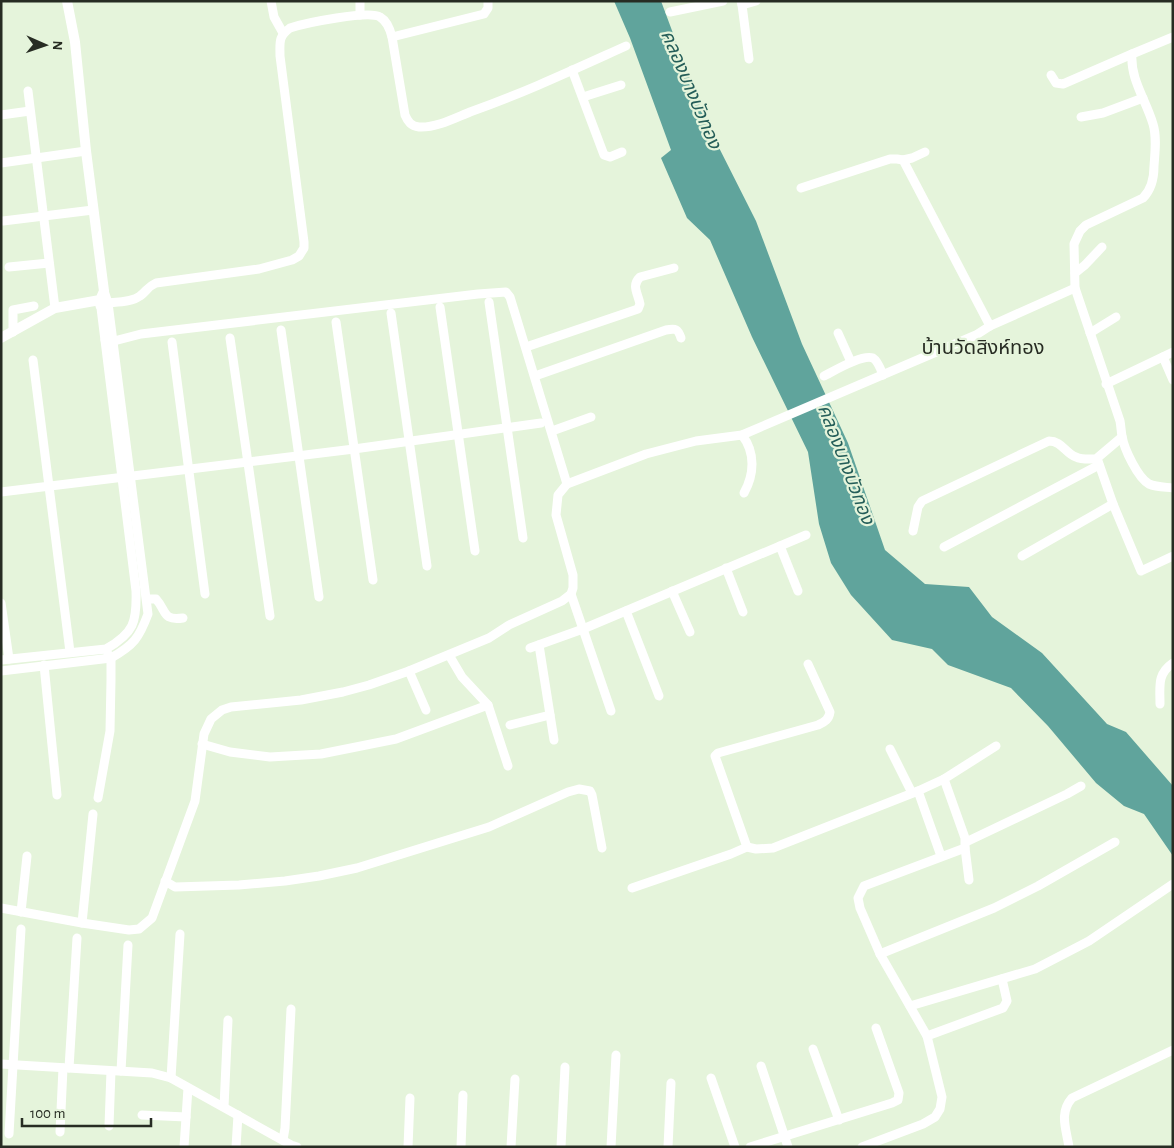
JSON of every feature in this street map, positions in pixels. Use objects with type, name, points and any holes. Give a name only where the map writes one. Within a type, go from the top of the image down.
[{"type":"street","points":[[1,671],[111,658],[123,651],[140,635],[148,614],[132,476],[103,300],[75,42],[67,1]]},
{"type":"street","points":[[271,1],[274,17],[283,33]]},
{"type":"street","points":[[360,1],[360,15]]},
{"type":"street","points":[[392,37],[484,14],[488,8],[488,1]]},
{"type":"street","points":[[670,12],[723,1]]},
{"type":"street","points":[[749,59],[742,3],[756,1]]},
{"type":"street","points":[[1,338],[55,308],[103,300],[131,300],[139,297],[148,287],[156,283],[259,269],[292,260],[299,256],[304,248],[304,242],[280,56],[280,40],[283,33],[290,28],[360,15],[373,14],[381,17],[388,24],[392,37],[405,116],[410,124],[417,127],[435,124],[524,93],[626,46]]},
{"type":"street","points":[[1051,75],[1056,83],[1063,84],[1173,37]]},
{"type":"street","points":[[1132,54],[1132,72],[1154,126],[1154,172],[1152,185],[1143,198],[1086,225],[1080,231],[1074,244],[1075,288],[1106,384],[1120,420],[1122,437],[1130,457],[1144,479],[1151,484],[1173,488]]},
{"type":"street","points":[[572,70],[604,156],[610,157],[622,152]]},
{"type":"street","points":[[583,97],[621,85]]},
{"type":"street","points":[[28,91],[55,308]]},
{"type":"street","points":[[1081,117],[1103,112],[1143,98]]},
{"type":"street","points":[[1,115],[30,111]]},
{"type":"street","points":[[1,163],[86,151]]},
{"type":"street","points":[[801,188],[890,159],[897,158],[902,160],[912,158],[925,152]]},
{"type":"street","points":[[902,160],[990,326]]},
{"type":"street","points":[[3,221],[93,210]]},
{"type":"street","points":[[1075,273],[1085,266],[1102,247]]},
{"type":"street","points":[[9,267],[49,263]]},
{"type":"street","points":[[526,347],[638,309],[640,304],[634,286],[636,281],[640,277],[674,268]]},
{"type":"street","points":[[1,908],[82,923],[129,930],[139,929],[152,918],[195,801],[204,734],[211,719],[222,710],[231,707],[301,700],[343,692],[409,671],[489,638],[509,625],[562,601],[571,594],[573,576],[556,514],[558,495],[567,484],[646,454],[696,441],[742,435],[976,335],[990,326],[1075,288]]},
{"type":"street","points":[[109,340],[150,333],[506,292],[510,296],[567,484]]},
{"type":"street","points":[[490,302],[523,538]]},
{"type":"street","points":[[13,332],[13,310],[34,306]]},
{"type":"street","points":[[440,307],[475,551]]},
{"type":"street","points":[[391,313],[427,566]]},
{"type":"street","points":[[1090,333],[1116,317]]},
{"type":"street","points":[[336,322],[373,580]]},
{"type":"street","points":[[535,376],[594,354],[672,329],[678,330],[681,338]]},
{"type":"street","points":[[281,330],[319,597]]},
{"type":"street","points":[[838,333],[851,362]]},
{"type":"street","points":[[230,338],[270,616]]},
{"type":"street","points":[[1,604],[5,660],[106,649],[121,640],[131,628],[137,611],[136,591],[122,478],[109,340]]},
{"type":"street","points":[[172,342],[205,594]]},
{"type":"street","points":[[1106,384],[1173,352]]},
{"type":"street","points":[[1163,357],[1173,380]]},
{"type":"street","points":[[824,376],[851,362],[866,358],[875,359],[883,375]]},
{"type":"street","points":[[33,360],[70,652]]},
{"type":"street","points":[[552,431],[591,417]]},
{"type":"street","points":[[1,492],[354,449],[541,423]]},
{"type":"street","points":[[742,435],[747,441],[752,468],[751,481],[744,494]]},
{"type":"street","points":[[944,548],[1098,462],[1122,437]]},
{"type":"street","points":[[913,531],[918,507],[922,501],[1049,441],[1062,444],[1076,458],[1098,462]]},
{"type":"street","points":[[1098,462],[1140,570],[1143,571],[1173,556]]},
{"type":"street","points":[[1022,556],[1113,504]]},
{"type":"street","points":[[554,740],[534,646],[583,629],[806,534]]},
{"type":"street","points":[[780,546],[798,591]]},
{"type":"street","points":[[726,568],[743,612]]},
{"type":"street","points":[[672,591],[690,632]]},
{"type":"street","points":[[571,594],[611,711]]},
{"type":"street","points":[[147,599],[156,599],[167,617],[172,619],[183,618]]},
{"type":"street","points":[[626,611],[659,696]]},
{"type":"street","points":[[98,798],[110,732],[111,658],[106,649]]},
{"type":"street","points":[[448,654],[462,678],[488,705],[508,766]]},
{"type":"street","points":[[1160,704],[1161,676],[1164,670],[1173,663]]},
{"type":"street","points":[[748,847],[715,756],[718,753],[810,728],[824,722],[829,717],[830,712],[808,664]]},
{"type":"street","points":[[44,665],[57,795]]},
{"type":"street","points":[[409,671],[426,710]]},
{"type":"street","points":[[202,744],[230,752],[270,757],[321,754],[396,739],[488,705]]},
{"type":"street","points":[[510,725],[550,715]]},
{"type":"street","points":[[632,888],[748,847],[756,849],[773,848],[944,779],[996,746]]},
{"type":"street","points":[[890,749],[915,792],[941,856]]},
{"type":"street","points":[[944,779],[965,845],[969,880]]},
{"type":"street","points":[[862,1147],[923,1124],[935,1117],[940,1109],[942,1097],[927,1036],[880,954],[860,908],[858,898],[860,892],[864,886],[965,845],[1080,786]]},
{"type":"street","points":[[165,881],[175,887],[248,884],[319,876],[358,868],[489,827],[568,792],[579,789],[590,791],[592,795],[602,848]]},
{"type":"street","points":[[82,923],[93,814]]},
{"type":"street","points":[[880,954],[994,908],[1038,886],[1115,842]]},
{"type":"street","points":[[22,912],[27,856]]},
{"type":"street","points":[[910,1006],[1035,969],[1090,941],[1173,884]]},
{"type":"street","points":[[9,1134],[21,929]]},
{"type":"street","points":[[171,1078],[180,934]]},
{"type":"street","points":[[60,1132],[77,938]]},
{"type":"street","points":[[121,1071],[128,945]]},
{"type":"street","points":[[927,1036],[1003,1008],[1007,1001],[1002,979]]},
{"type":"street","points":[[290,1145],[286,1128],[291,1009]]},
{"type":"street","points":[[224,1107],[228,1020]]},
{"type":"street","points":[[750,1147],[898,1100],[899,1093],[876,1028]]},
{"type":"street","points":[[813,1048],[839,1120]]},
{"type":"street","points":[[1069,1147],[1065,1106],[1072,1098],[1173,1050]]},
{"type":"street","points":[[611,1147],[616,1055]]},
{"type":"street","points":[[1,1064],[152,1073],[171,1078],[290,1145]]},
{"type":"street","points":[[761,1066],[788,1147]]},
{"type":"street","points":[[561,1147],[565,1067]]},
{"type":"street","points":[[108,1126],[111,1070]]},
{"type":"street","points":[[711,1078],[735,1147]]},
{"type":"street","points":[[511,1147],[514,1079]]},
{"type":"street","points":[[668,1147],[671,1083]]},
{"type":"street","points":[[184,1147],[188,1088]]},
{"type":"street","points":[[461,1147],[463,1095]]},
{"type":"street","points":[[408,1147],[410,1098]]},
{"type":"street","points":[[142,1115],[186,1117]]},
{"type":"street","points":[[236,1147],[238,1115]]},
{"type":"water","name":"คลองบางบัวทอง","points":[[614,1],[661,1],[706,122],[756,221],[802,344],[848,443],[885,550],[925,584],[969,587],[992,617],[1042,653],[1107,724],[1126,732],[1173,786],[1173,856],[1144,814],[1124,806],[1096,783],[1048,726],[1011,688],[948,665],[932,649],[892,640],[851,595],[831,563],[819,524],[808,452],[752,337],[710,240],[687,218],[661,158],[671,150],[630,38]]},
{"type":"district","name":"บ้านวัดสิงห์ทอง","points":[[983,347]]}]
